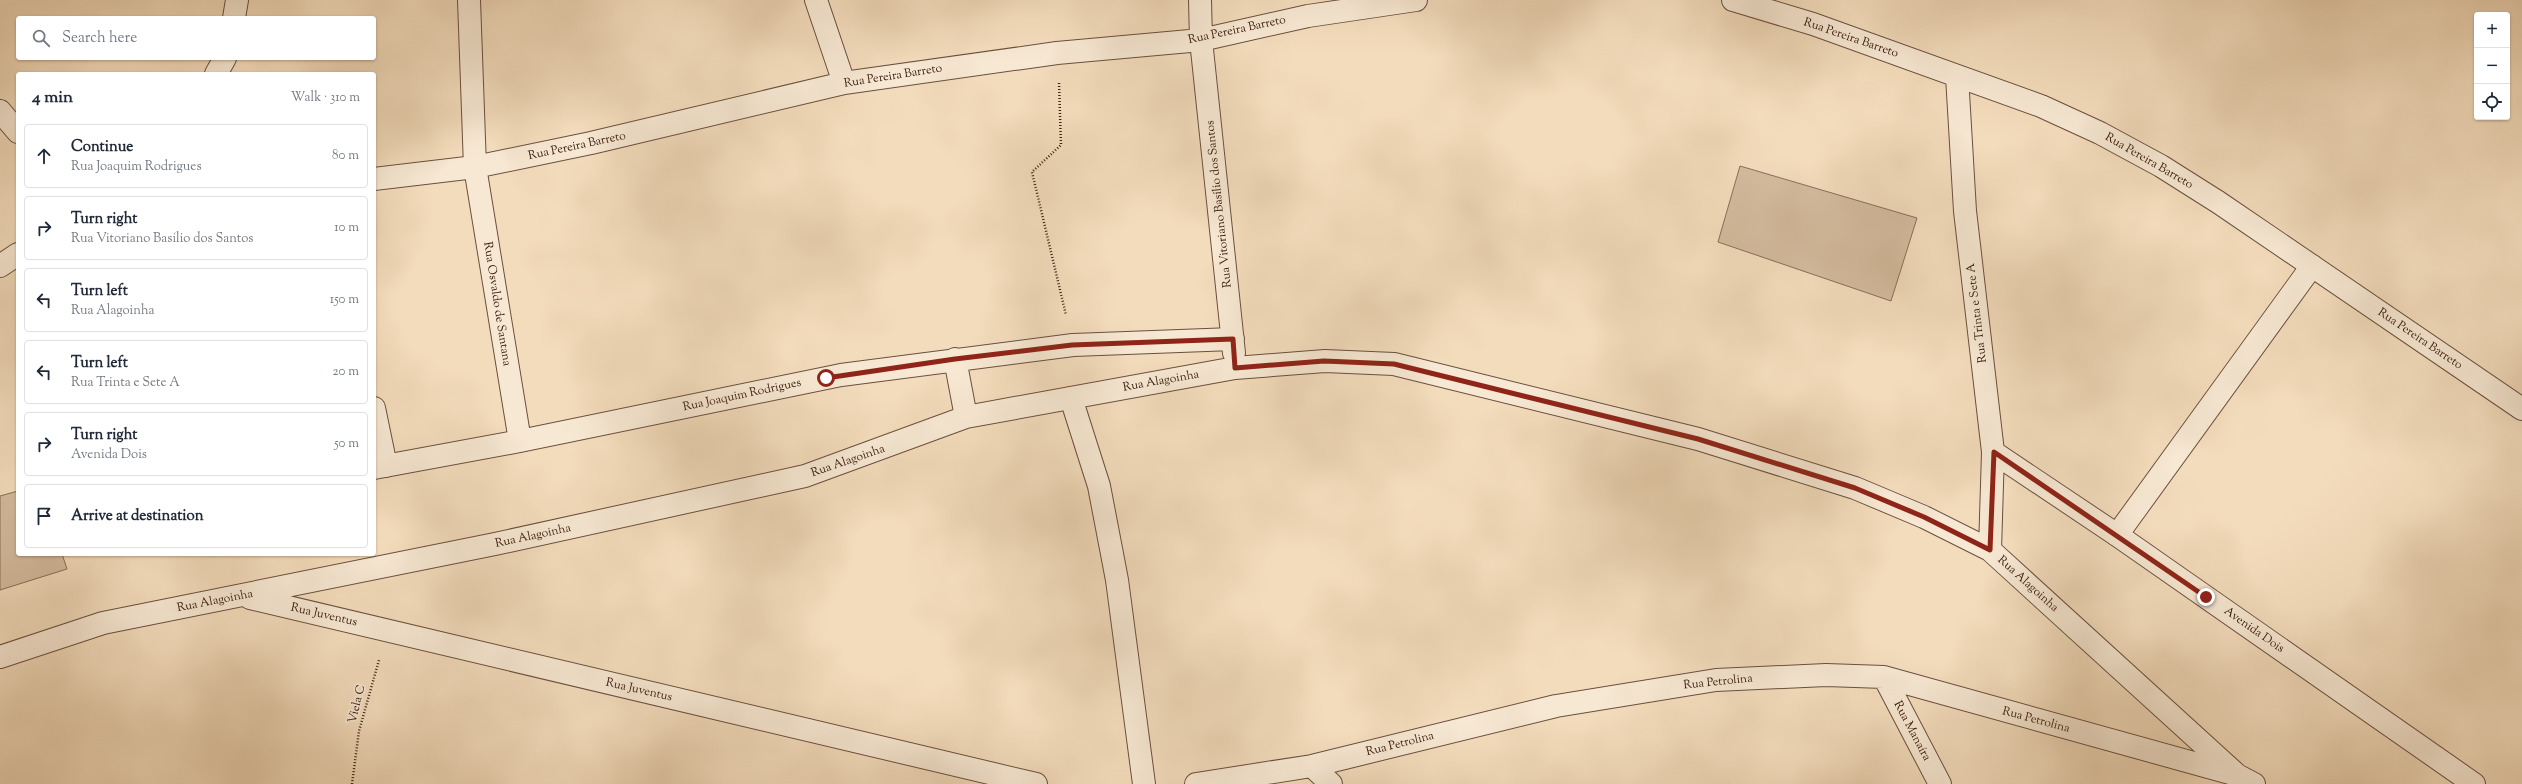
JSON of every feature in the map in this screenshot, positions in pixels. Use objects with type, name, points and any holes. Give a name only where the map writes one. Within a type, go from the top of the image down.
[{"type":"street","points":[[234,16],[237,0]]},
{"type":"street","name":"Rua Osvaldo de Santana","points":[[470,0],[475,167],[520,441]]},
{"type":"street","points":[[816,0],[844,83]]},
{"type":"street","name":"Rua Vitoriano Basílio dos Santos","points":[[1200,0],[1201,40],[1235,368]]},
{"type":"street","name":"Rua Pereira Barreto","points":[[376,179],[475,167],[607,140],[844,83],[1058,53],[1201,40],[1308,16],[1416,0]]},
{"type":"street","name":"Rua Pereira Barreto","points":[[1733,0],[1813,24],[2041,106],[2100,133],[2161,166],[2312,266],[2522,409]]},
{"type":"street","points":[[217,72],[224,60]]},
{"type":"street","name":"Rua Trinta e Sete A","points":[[1957,76],[1965,210],[1994,452],[1990,550]]},
{"type":"street","points":[[0,111],[16,130]]},
{"type":"street","points":[[0,266],[16,255]]},
{"type":"street","points":[[2117,535],[2312,266]]},
{"type":"street","name":"Rua Joaquim Rodrigues","points":[[380,467],[520,441],[841,375],[1072,345],[1233,339]]},
{"type":"street","points":[[955,359],[966,417]]},
{"type":"street","name":"Rua Alagoinha","points":[[0,657],[102,622],[243,596],[805,476],[966,417],[1235,368],[1324,361],[1394,364],[1690,437],[1855,488],[1924,517],[1990,550],[2245,780]]},
{"type":"street","points":[[1071,398],[1099,486],[1117,580],[1144,784]]},
{"type":"street","points":[[376,428],[380,467]]},
{"type":"street","name":"Avenida Dois","points":[[1994,452],[2117,535],[2474,784]]},
{"type":"street","name":"Rua Juventus","points":[[243,596],[1036,784]]},
{"type":"street","name":"Rua Petrolina","points":[[1196,784],[1312,766],[1556,706],[1716,680],[1826,675],[1884,677],[2245,780]]},
{"type":"street","name":"Rua Manaíra","points":[[1884,677],[1940,784]]},
{"type":"street","points":[[1312,766],[1331,784]]},
{"type":"path","points":[[1058,53],[1061,145],[1032,172],[1072,345]]},
{"type":"path","name":"Viela C","points":[[352,784],[359,731],[375,669],[389,630]]},
{"type":"shaded area","points":[[1740,166],[1917,218],[1891,301],[1718,242]]},
{"type":"shaded area","points":[[16,492],[16,556],[63,556],[67,569],[0,590],[0,496]]},
{"type":"route","points":[[826,378],[955,359],[1072,345],[1233,339],[1235,368],[1324,361],[1394,364],[1534,400],[1625,420],[1698,439],[1855,488],[1924,517],[1990,550],[1994,452],[2206,597]]}]
